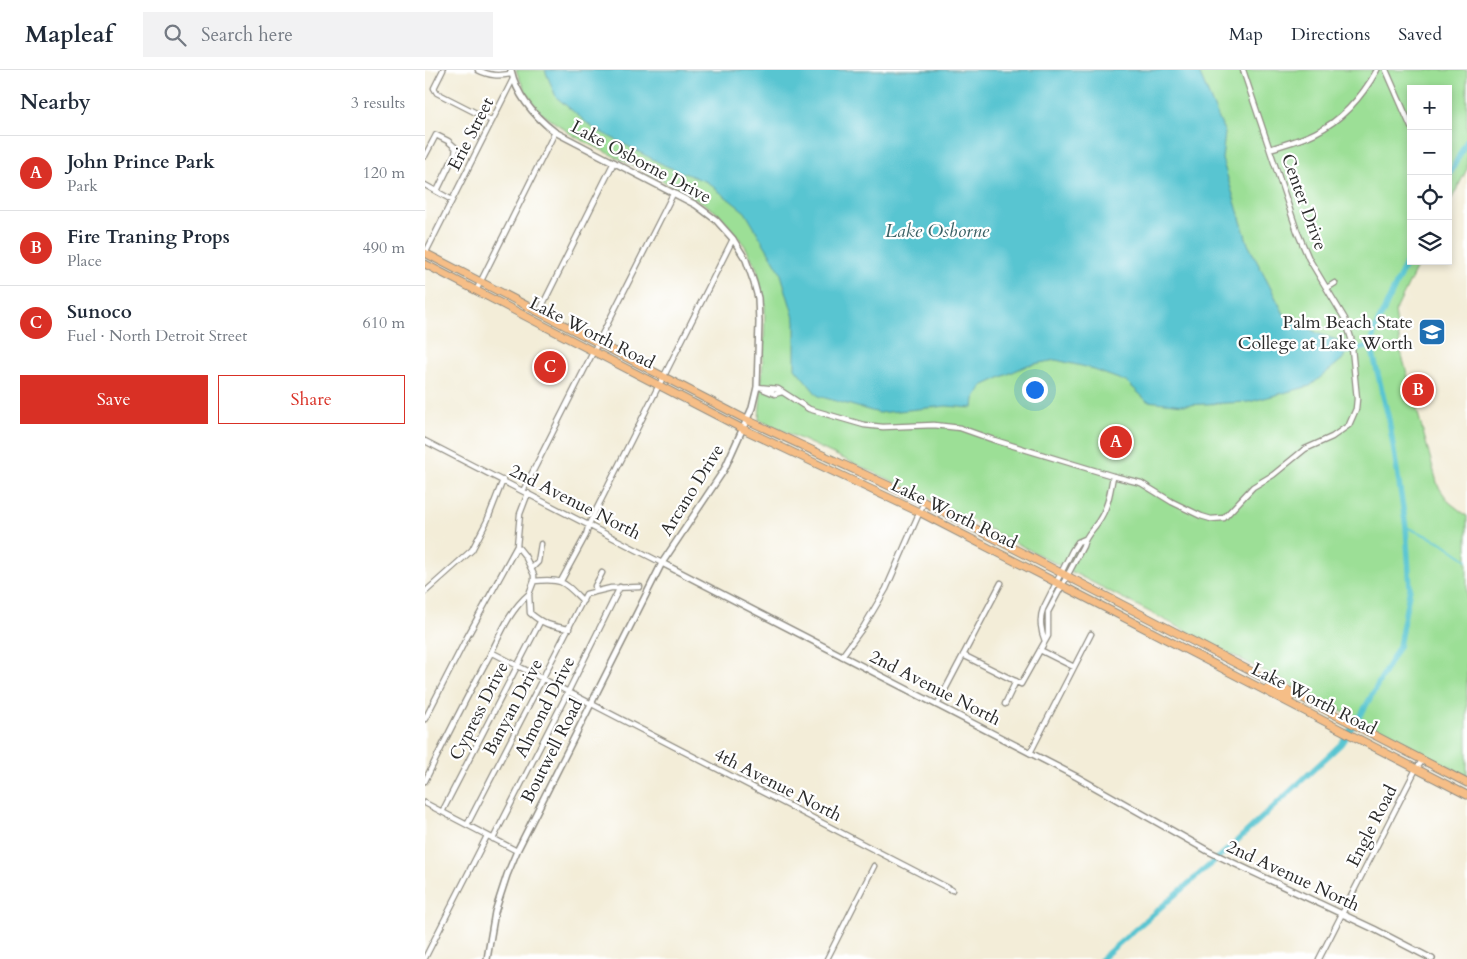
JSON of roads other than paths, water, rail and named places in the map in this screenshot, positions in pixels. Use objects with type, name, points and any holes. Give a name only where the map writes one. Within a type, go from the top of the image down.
[{"type":"main road","name":"Lake Worth Road","points":[[425,253],[747,420],[924,502],[1467,783]]},
{"type":"main road","name":"Lake Worth Road","points":[[425,264],[743,429],[919,512],[1467,795]]},
{"type":"main road","points":[[1260,688],[1271,689],[1295,699],[1306,700]]},
{"type":"street","points":[[443,70],[434,88],[437,93],[492,121]]},
{"type":"street","points":[[478,70],[489,75],[512,74]]},
{"type":"street","name":"Center Drive","points":[[1113,476],[1141,483],[1172,502],[1201,516],[1217,520],[1224,518],[1253,487],[1273,475],[1305,449],[1332,438],[1349,424],[1356,410],[1357,399],[1351,338],[1345,319],[1309,259],[1297,231],[1243,70]]},
{"type":"street","points":[[1270,149],[1313,134],[1332,124],[1349,109],[1377,70]]},
{"type":"street","points":[[1386,70],[1407,118]]},
{"type":"street","name":"Erie Street","points":[[425,253],[492,121],[512,74]]},
{"type":"street","name":"Lake Osborne Drive","points":[[512,74],[517,89],[528,106],[555,132],[697,205],[733,239],[751,274],[757,298],[759,322],[757,386],[752,408],[743,429]]},
{"type":"street","points":[[476,290],[555,132]]},
{"type":"street","points":[[425,156],[435,135],[448,141],[456,148],[437,192]]},
{"type":"street","points":[[539,312],[614,162]]},
{"type":"street","points":[[425,185],[452,200]]},
{"type":"street","points":[[523,491],[673,192]]},
{"type":"street","points":[[561,582],[733,239]]},
{"type":"street","points":[[1327,288],[1335,283]]},
{"type":"street","points":[[757,386],[775,394],[782,392],[809,409],[864,425],[883,427],[934,425],[960,428],[1113,476],[1106,508],[1085,539],[1083,546],[1059,584],[1048,612],[1045,642],[1021,684],[963,655]]},
{"type":"street","name":"Arcano Drive","points":[[663,563],[724,470],[743,429]]},
{"type":"street","name":"2nd Avenue North","points":[[425,441],[1077,777],[1208,851],[1342,914],[1431,959]]},
{"type":"street","points":[[425,592],[472,550],[487,521],[503,480]]},
{"type":"street","points":[[425,719],[517,546],[521,514],[528,494]]},
{"type":"street","points":[[842,656],[864,626],[886,589],[924,502]]},
{"type":"street","points":[[1059,584],[1078,542],[1085,539]]},
{"type":"street","points":[[532,568],[539,560],[541,544]]},
{"type":"street","points":[[425,781],[505,624],[519,604],[529,594],[534,581],[532,568],[517,546]]},
{"type":"street","name":"Boutwell Road","points":[[487,959],[498,903],[517,851],[663,563]]},
{"type":"street","points":[[596,591],[595,586],[602,572]]},
{"type":"street","points":[[534,581],[549,579],[561,582],[572,589],[583,601],[586,594],[596,591],[621,587],[640,587]]},
{"type":"street","points":[[937,705],[1001,583]]},
{"type":"street","name":"Almond Drive","points":[[493,839],[621,587]]},
{"type":"street","points":[[529,594],[530,613],[540,622],[554,627],[569,629]]},
{"type":"street","name":"Banyan Drive","points":[[467,825],[583,601]]},
{"type":"street","name":"Cypress Drive","points":[[442,812],[540,622]]},
{"type":"street","points":[[1030,753],[1091,634]]},
{"type":"street","points":[[1040,650],[1074,666]]},
{"type":"street","name":"4th Avenue North","points":[[491,652],[952,890]]},
{"type":"street","points":[[1005,704],[1016,681]]},
{"type":"street","name":"Engle Road","points":[[1319,959],[1416,769],[1423,760]]},
{"type":"street","points":[[425,803],[517,851]]},
{"type":"street","points":[[425,958],[487,836]]},
{"type":"street","points":[[827,959],[874,866]]},
{"type":"water","name":"Lake Osborne","points":[[545,70],[1198,70],[1225,133],[1222,159],[1248,244],[1284,314],[1319,334],[1343,342],[1344,358],[1310,386],[1249,402],[1183,405],[1147,401],[1127,382],[1086,367],[1056,360],[1028,365],[982,386],[974,399],[973,408],[946,406],[879,413],[818,396],[795,368],[795,321],[780,271],[745,212],[707,182],[666,166],[593,128],[556,97]]},
{"type":"waterway","points":[[1450,175],[1467,140]]},
{"type":"waterway","points":[[1101,959],[1227,850],[1341,744],[1363,711],[1399,646],[1410,588],[1406,527],[1389,420],[1371,346],[1375,329],[1407,261]]},
{"type":"waterway","points":[[1344,352],[1371,346]]},
{"type":"waterway","points":[[1406,527],[1441,542],[1467,560]]},
{"type":"place","name":"Palm Beach State College at Lake Worth","points":[[1432,332]]},
{"type":"place","name":"Sunoco","points":[[550,367]]},
{"type":"place","name":"Fire Traning Props","points":[[1418,390]]},
{"type":"place","name":"John Prince Park","points":[[1116,442]]}]
